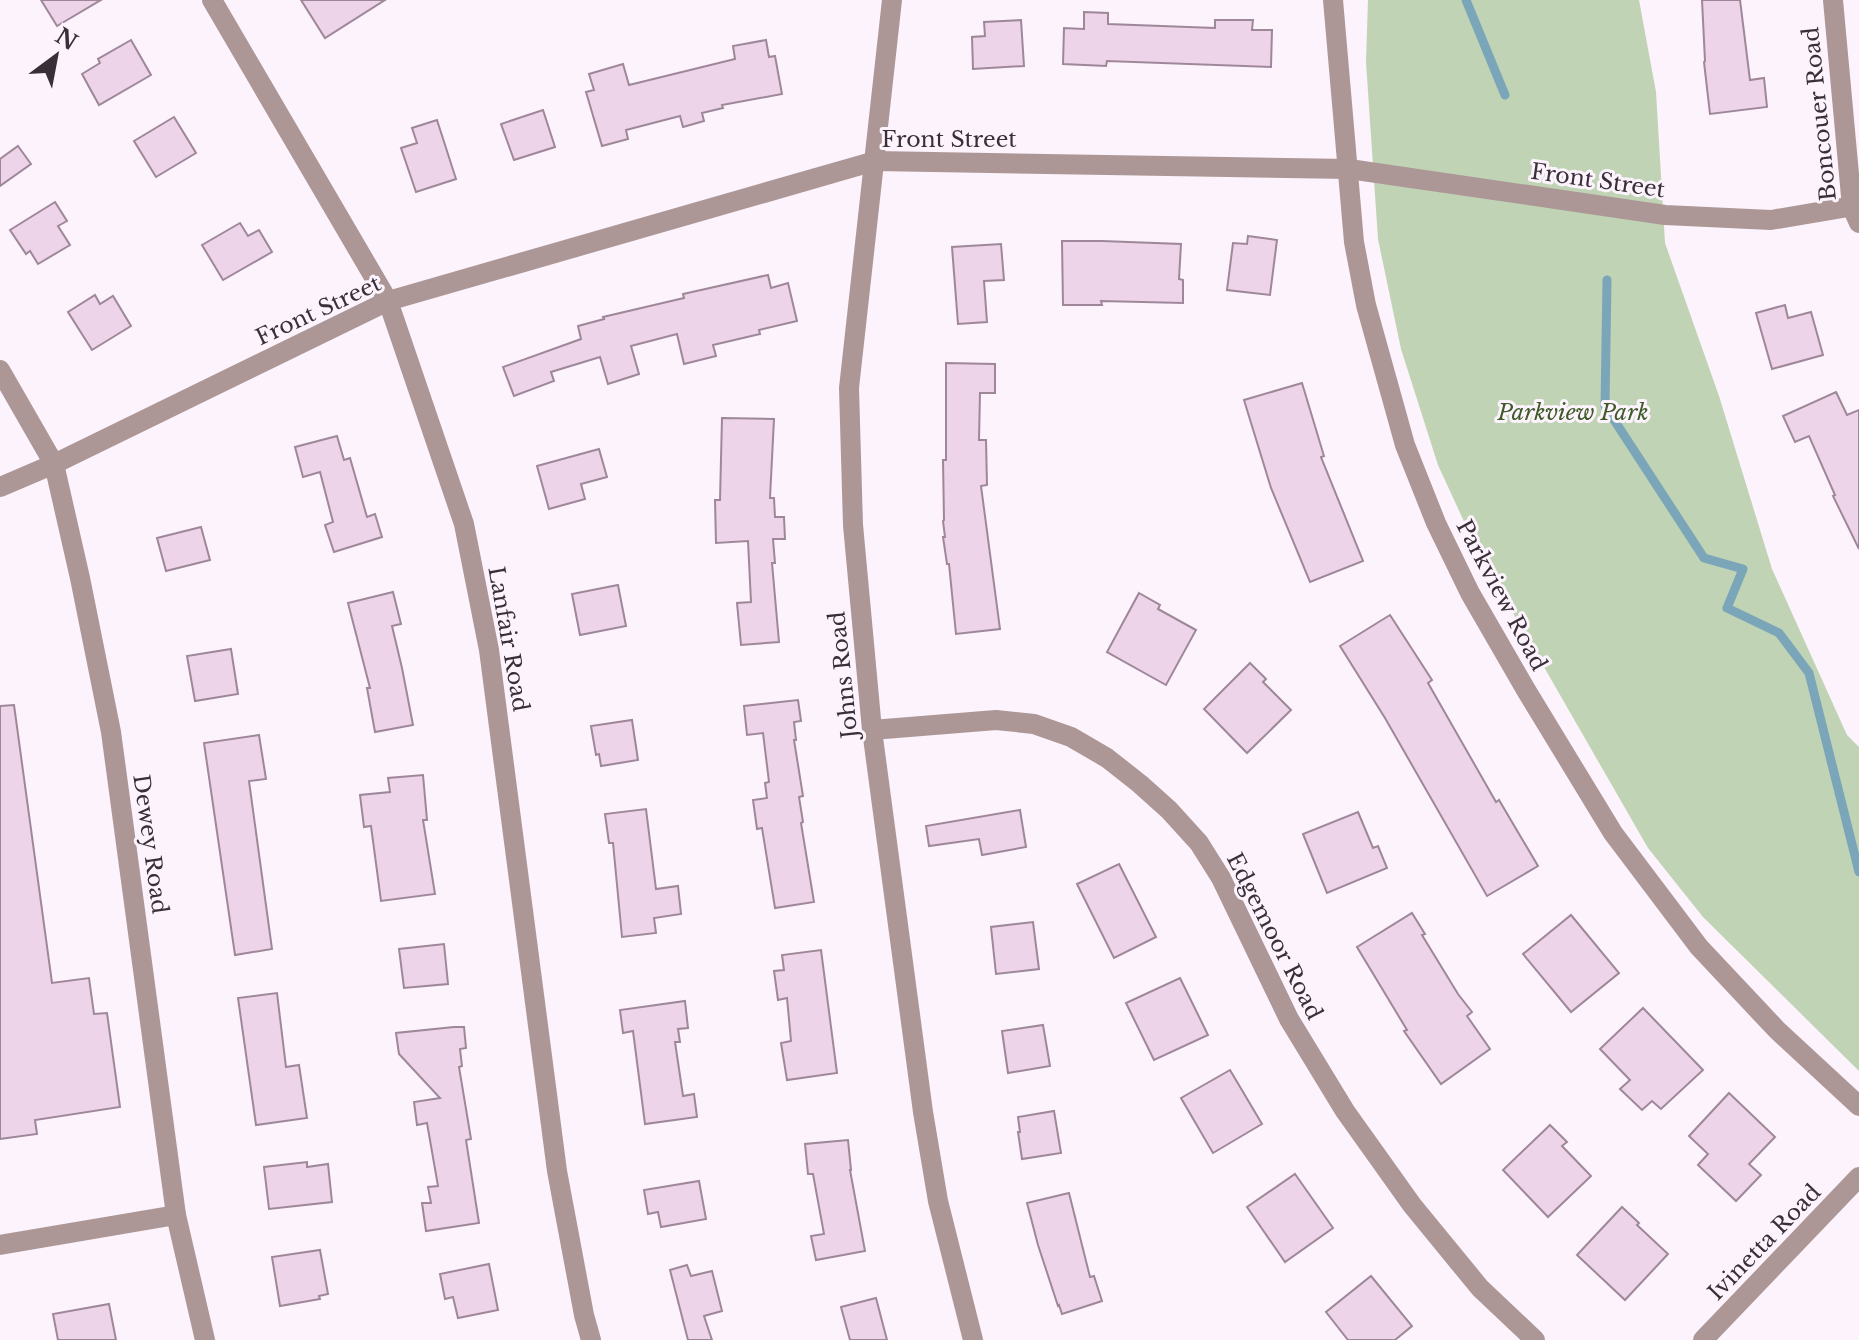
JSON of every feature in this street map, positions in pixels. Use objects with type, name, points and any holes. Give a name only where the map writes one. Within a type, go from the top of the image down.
[{"type":"street","name":"Lanfair Road","points":[[212,0],[388,301],[464,524],[489,650],[557,1171],[591,1340]]},
{"type":"street","name":"Johns Road","points":[[892,0],[849,388],[853,525],[872,730],[921,1097],[938,1201],[973,1340]]},
{"type":"street","name":"Parkview Road","points":[[1333,0],[1354,242],[1366,305],[1405,445],[1436,523],[1470,593],[1613,833],[1699,947],[1777,1030],[1859,1106]]},
{"type":"street","name":"Boncouer Road","points":[[1833,0],[1857,212]]},
{"type":"street","name":"Front Street","points":[[0,487],[54,464],[388,301],[875,161],[1349,169],[1665,215],[1771,220],[1857,212]]},
{"type":"street","name":"Dewey Road","points":[[0,370],[54,464],[80,578],[111,732],[176,1215],[205,1340]]},
{"type":"street","name":"Edgemoor Road","points":[[872,730],[996,720],[1034,724],[1071,737],[1107,758],[1169,810],[1199,843],[1221,878],[1289,1019],[1345,1111],[1412,1205],[1480,1288],[1535,1340]]},
{"type":"street","name":"Ivinetta Road","points":[[1703,1340],[1859,1177]]},
{"type":"street","points":[[0,1245],[176,1215]]},
{"type":"green space","name":"Parkview Park","points":[[1368,0],[1639,0],[1656,92],[1665,243],[1719,396],[1772,569],[1847,735],[1859,747],[1859,1071],[1703,917],[1648,848],[1479,554],[1438,465],[1401,349],[1378,239],[1366,62]]},
{"type":"building","points":[[41,0],[101,0],[57,26]]},
{"type":"building","points":[[301,0],[385,0],[325,38]]},
{"type":"building","points":[[1702,0],[1740,0],[1750,80],[1764,78],[1767,107],[1710,114]]},
{"type":"building","points":[[1084,12],[1108,13],[1108,24],[1215,28],[1215,20],[1253,20],[1252,30],[1272,30],[1271,67],[1107,61],[1106,66],[1063,64],[1064,28],[1084,29]]},
{"type":"building","points":[[1021,20],[1024,66],[973,69],[972,37],[985,36],[984,22]]},
{"type":"building","points":[[131,40],[151,75],[99,105],[82,74],[100,63],[98,59]]},
{"type":"building","points":[[766,40],[769,57],[775,56],[782,94],[722,105],[723,108],[702,113],[704,121],[683,127],[680,116],[626,130],[628,139],[602,146],[586,92],[594,90],[589,74],[623,64],[629,85],[735,59],[733,46]]},
{"type":"building","points":[[543,110],[555,147],[514,160],[501,124]]},
{"type":"building","points":[[174,117],[196,153],[156,177],[134,141]]},
{"type":"building","points":[[437,120],[456,179],[416,192],[401,148],[417,143],[412,128]]},
{"type":"building","points":[[18,146],[31,164],[0,186],[0,159]]},
{"type":"building","points":[[55,202],[67,221],[58,226],[70,245],[38,264],[30,251],[26,254],[10,230]]},
{"type":"building","points":[[240,223],[248,236],[259,230],[272,252],[223,280],[202,245]]},
{"type":"building","points":[[1248,236],[1277,240],[1270,295],[1227,290],[1233,243],[1247,244]]},
{"type":"building","points":[[1062,241],[1181,244],[1179,279],[1183,280],[1183,303],[1101,301],[1102,305],[1063,305]]},
{"type":"building","points":[[1001,244],[1004,280],[984,281],[987,322],[958,324],[952,247]]},
{"type":"building","points":[[768,275],[771,288],[788,283],[797,321],[713,345],[716,356],[684,364],[677,334],[631,346],[639,374],[608,384],[600,357],[551,372],[554,381],[514,396],[503,367],[581,339],[578,326],[684,298],[683,294]]},
{"type":"building","points":[[95,295],[100,304],[113,296],[131,326],[92,350],[68,312]]},
{"type":"building","points":[[1785,305],[1788,318],[1811,312],[1823,355],[1772,369],[1756,313]]},
{"type":"building","points":[[946,363],[995,364],[995,393],[980,393],[979,440],[986,440],[987,485],[981,486],[1000,629],[956,634],[943,537]]},
{"type":"building","points":[[1302,383],[1324,456],[1321,457],[1363,561],[1310,582],[1271,488],[1244,400]]},
{"type":"building","points":[[1836,392],[1847,415],[1859,410],[1859,549],[1809,436],[1795,442],[1783,416]]},
{"type":"building","points":[[722,418],[774,419],[770,498],[774,498],[775,517],[784,517],[785,539],[773,539],[779,642],[741,645],[737,603],[751,602],[748,541],[716,543],[715,500],[720,500]]},
{"type":"building","points":[[337,436],[344,460],[350,458],[367,517],[375,514],[382,537],[334,552],[325,525],[333,522],[320,472],[303,477],[295,447]]},
{"type":"building","points":[[599,449],[607,477],[581,484],[585,499],[549,509],[537,466]]},
{"type":"building","points":[[201,527],[210,560],[166,571],[157,538]]},
{"type":"building","points":[[618,585],[626,626],[580,635],[572,594]]},
{"type":"building","points":[[393,592],[401,624],[392,626],[413,725],[375,732],[367,688],[370,688],[348,603]]},
{"type":"building","points":[[1139,593],[1160,605],[1158,609],[1196,630],[1166,685],[1107,652]]},
{"type":"building","points":[[1390,615],[1432,680],[1428,683],[1496,802],[1499,800],[1538,866],[1487,896],[1340,646]]},
{"type":"building","points":[[231,649],[238,694],[195,701],[187,656]]},
{"type":"building","points":[[1250,663],[1266,679],[1263,682],[1291,710],[1247,753],[1204,709]]},
{"type":"building","points":[[798,700],[801,721],[794,722],[794,740],[803,796],[799,797],[801,823],[814,902],[775,908],[762,828],[757,829],[753,800],[767,798],[765,783],[769,782],[763,733],[747,735],[744,706]]},
{"type":"building","points":[[14,705],[52,983],[89,978],[94,1014],[107,1013],[120,1107],[35,1120],[37,1134],[0,1139],[0,706]]},
{"type":"building","points":[[632,720],[638,760],[601,766],[591,726]]},
{"type":"building","points":[[259,735],[266,779],[249,781],[272,949],[235,955],[204,743]]},
{"type":"building","points":[[423,775],[427,820],[423,820],[435,894],[381,901],[371,826],[364,827],[360,795],[390,792],[388,778]]},
{"type":"building","points":[[646,809],[656,889],[678,886],[681,914],[654,918],[656,933],[622,937],[613,843],[609,843],[605,814]]},
{"type":"building","points":[[1020,810],[1026,847],[982,855],[979,839],[929,846],[926,826]]},
{"type":"building","points":[[1358,812],[1373,848],[1378,846],[1387,868],[1327,893],[1303,834]]},
{"type":"building","points":[[1119,864],[1156,937],[1114,958],[1077,884]]},
{"type":"building","points":[[1412,913],[1425,934],[1422,935],[1472,1012],[1467,1016],[1490,1049],[1441,1084],[1404,1031],[1407,1030],[1357,947]]},
{"type":"building","points":[[1571,915],[1619,973],[1571,1012],[1523,954]]},
{"type":"building","points":[[1033,922],[1039,969],[996,974],[991,927]]},
{"type":"building","points":[[444,944],[448,984],[404,988],[399,949]]},
{"type":"building","points":[[821,950],[837,1073],[787,1080],[781,1043],[791,1041],[787,998],[778,1000],[774,971],[784,970],[782,955]]},
{"type":"building","points":[[1180,978],[1208,1035],[1154,1060],[1126,1003]]},
{"type":"building","points":[[277,993],[286,1067],[299,1065],[307,1118],[256,1125],[238,998]]},
{"type":"building","points":[[685,1001],[688,1028],[678,1029],[680,1042],[675,1042],[683,1096],[694,1094],[697,1117],[645,1124],[633,1031],[623,1033],[620,1010]]},
{"type":"building","points":[[1643,1008],[1703,1070],[1661,1109],[1652,1101],[1642,1110],[1620,1089],[1630,1080],[1600,1049]]},
{"type":"building","points":[[1043,1025],[1050,1066],[1008,1073],[1002,1031]]},
{"type":"building","points":[[464,1027],[466,1048],[460,1049],[462,1066],[459,1067],[471,1139],[466,1140],[479,1223],[426,1231],[422,1203],[431,1203],[428,1187],[438,1186],[427,1123],[417,1125],[414,1102],[440,1098],[399,1054],[396,1033]]},
{"type":"building","points":[[1230,1070],[1262,1124],[1213,1153],[1181,1098]]},
{"type":"building","points":[[1729,1093],[1775,1137],[1749,1164],[1761,1175],[1736,1201],[1698,1165],[1708,1154],[1689,1136]]},
{"type":"building","points":[[1054,1111],[1061,1153],[1022,1159],[1018,1117]]},
{"type":"building","points":[[1550,1125],[1567,1142],[1562,1146],[1591,1176],[1548,1217],[1503,1170]]},
{"type":"building","points":[[848,1140],[850,1170],[865,1251],[816,1260],[811,1236],[824,1234],[813,1174],[808,1174],[805,1144]]},
{"type":"building","points":[[307,1162],[307,1167],[328,1164],[332,1202],[269,1209],[264,1167]]},
{"type":"building","points":[[1295,1174],[1333,1228],[1285,1262],[1247,1207]]},
{"type":"building","points":[[699,1181],[706,1219],[661,1227],[658,1212],[648,1214],[644,1190]]},
{"type":"building","points":[[1069,1193],[1090,1277],[1094,1276],[1102,1301],[1062,1314],[1027,1203]]},
{"type":"building","points":[[1622,1207],[1668,1254],[1625,1300],[1577,1255]]},
{"type":"building","points":[[320,1250],[328,1294],[319,1296],[320,1299],[280,1306],[272,1257]]},
{"type":"building","points":[[489,1264],[498,1310],[458,1318],[453,1297],[445,1299],[440,1274]]},
{"type":"building","points":[[687,1265],[691,1276],[712,1271],[722,1311],[704,1316],[712,1340],[688,1340],[670,1270]]},
{"type":"building","points":[[1371,1276],[1412,1326],[1395,1340],[1348,1340],[1326,1312]]},
{"type":"building","points":[[876,1298],[887,1340],[850,1340],[841,1307]]},
{"type":"building","points":[[109,1304],[116,1340],[58,1340],[53,1314]]},
{"type":"waterway","points":[[1466,0],[1505,95]]},
{"type":"waterway","points":[[1607,280],[1605,406],[1704,558],[1743,569],[1727,608],[1779,633],[1809,673],[1859,872]]}]
